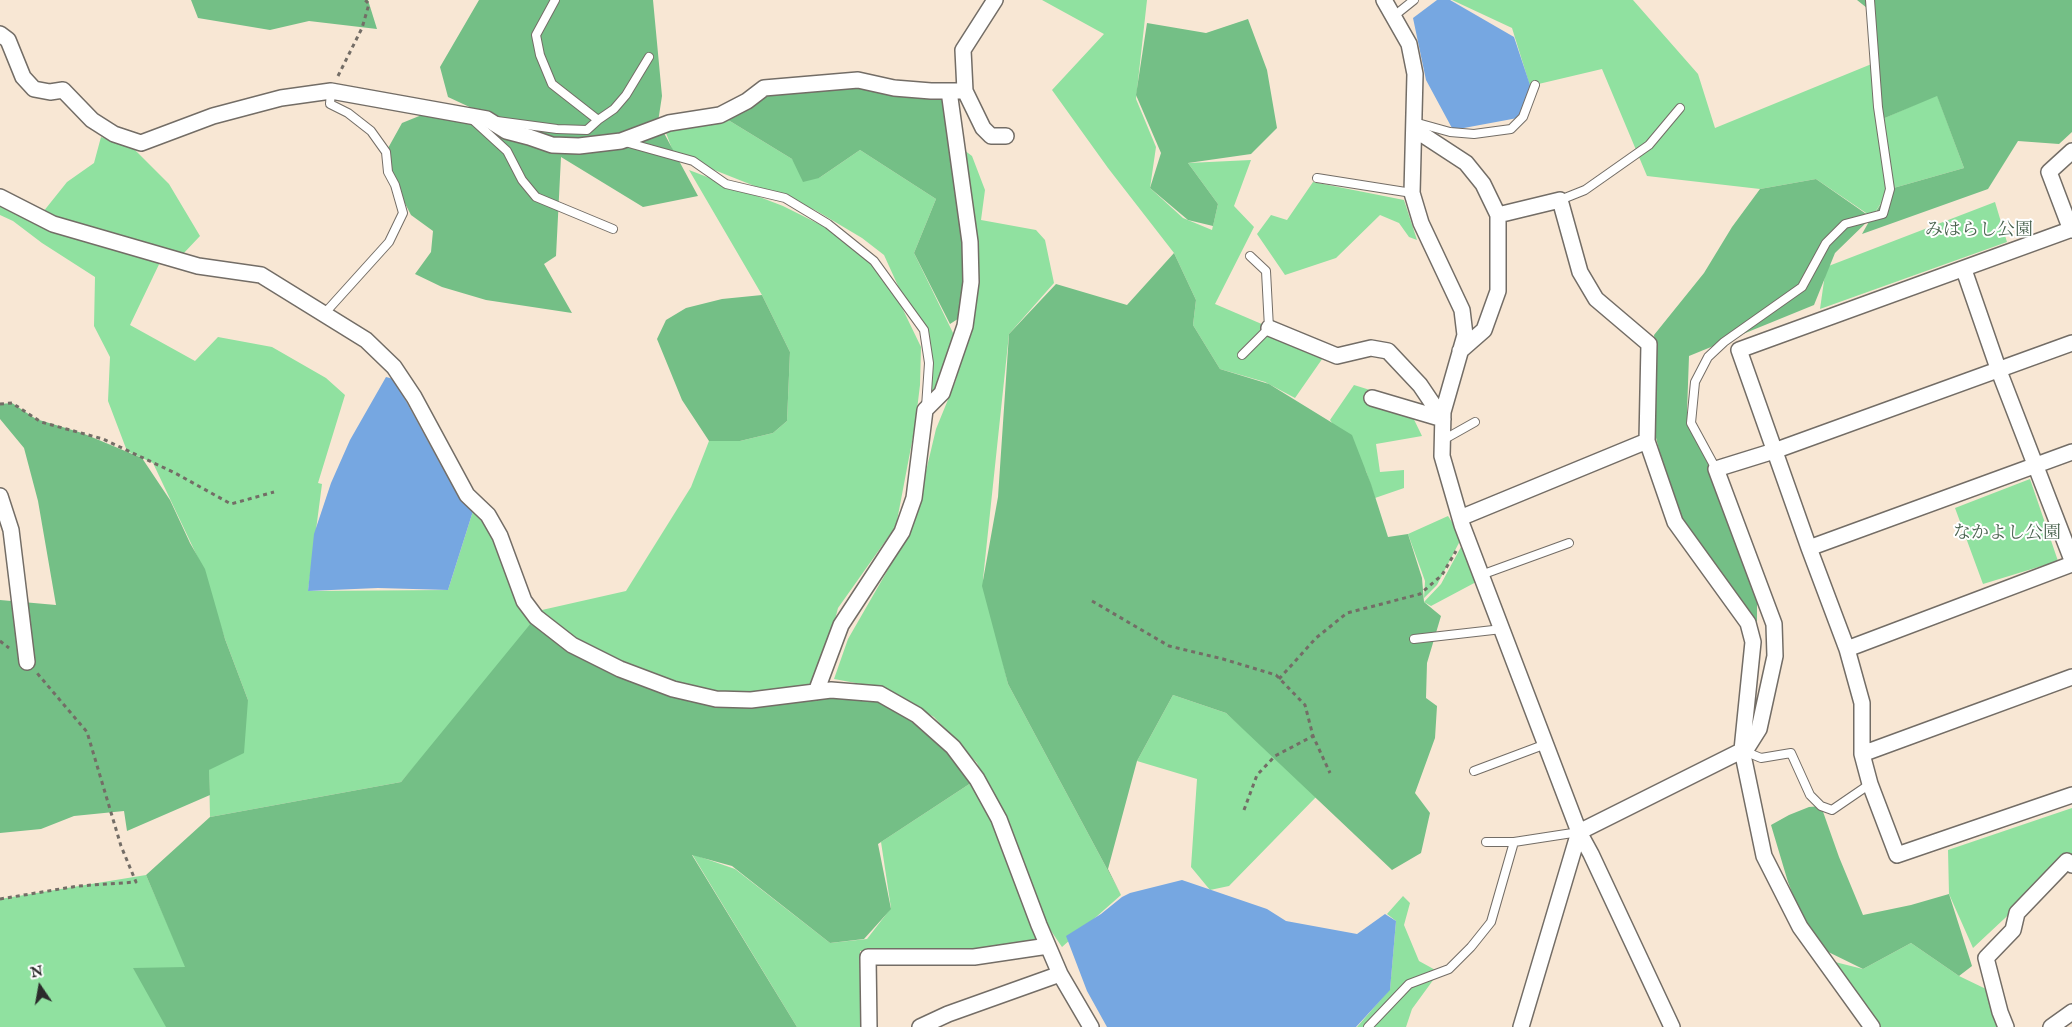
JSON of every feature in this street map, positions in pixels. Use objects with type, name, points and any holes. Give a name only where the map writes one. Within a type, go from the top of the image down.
[{"type":"street","points":[[995,0],[963,50],[965,91],[983,128],[991,136],[1006,136]]},
{"type":"street","points":[[1384,0],[1409,44],[1415,74],[1412,193],[1421,223],[1462,310],[1465,336],[1443,420],[1442,456],[1460,518],[1579,832],[1672,1027]]},
{"type":"street","points":[[0,34],[8,40],[23,76],[34,89],[50,92],[63,90],[92,120],[114,134],[141,143],[213,116],[281,98],[331,91],[490,120],[506,131],[552,145],[579,146],[621,141],[669,123],[720,115],[747,101],[764,88],[858,80],[894,88],[965,91]]},
{"type":"street","points":[[816,692],[841,625],[902,532],[914,498],[926,410],[942,393],[965,326],[971,282],[970,242],[948,91]]},
{"type":"street","points":[[1414,126],[1466,163],[1483,184],[1498,215],[1498,291],[1484,330],[1460,351]]},
{"type":"street","points":[[2072,151],[2049,172],[2072,229],[1964,270],[1739,350],[1808,548],[1847,649],[1862,703],[1862,754],[1870,784],[1897,855],[2072,795]]},
{"type":"street","points":[[0,197],[53,224],[198,266],[261,275],[366,340],[394,367],[414,397],[467,495],[488,515],[500,536],[524,601],[536,617],[572,645],[620,669],[673,690],[716,699],[751,700],[831,690],[880,694],[917,715],[954,748],[977,779],[999,819],[1060,974],[1091,1027]]},
{"type":"street","points":[[1498,215],[1560,200],[1580,272],[1596,298],[1649,344],[1647,442],[1676,522],[1748,623],[1753,642],[1742,750],[1764,856],[1800,927],[1872,1027]]},
{"type":"street","points":[[1964,270],[1999,370],[2072,560]]},
{"type":"street","points":[[1269,328],[1337,356],[1371,348],[1388,351],[1420,385],[1443,420]]},
{"type":"street","points":[[1521,1027],[1579,832],[1747,748],[1760,729],[1775,656],[1774,624],[1716,468],[1774,451],[2072,343]]},
{"type":"street","points":[[1372,398],[1443,420]]},
{"type":"street","points":[[1460,518],[1647,442]]},
{"type":"street","points":[[1808,548],[2072,452]]},
{"type":"street","points":[[0,496],[11,530],[27,662]]},
{"type":"street","points":[[1847,649],[2072,564]]},
{"type":"street","points":[[1862,754],[2072,677]]},
{"type":"street","points":[[2006,1027],[2000,1012],[1986,958],[2013,930],[2017,913],[2066,861],[2072,865]]},
{"type":"street","points":[[869,1027],[868,956],[974,957],[1048,946]]},
{"type":"street","points":[[920,1027],[948,1014],[1060,974]]},
{"type":"street","points":[[2051,1027],[2072,1012]]},
{"type":"lane","points":[[555,0],[536,35],[540,55],[552,84],[598,120]]},
{"type":"lane","points":[[1394,16],[1414,0]]},
{"type":"lane","points":[[1716,468],[1691,423],[1694,382],[1708,357],[1724,342],[1802,287],[1826,243],[1845,224],[1883,214],[1890,189],[1878,107],[1870,0]]},
{"type":"lane","points":[[490,120],[557,129],[587,130],[614,109],[626,95],[649,57]]},
{"type":"lane","points":[[1414,126],[1474,134],[1511,129],[1523,117],[1535,85]]},
{"type":"lane","points":[[324,314],[389,242],[403,212],[396,185],[388,172],[386,152],[371,131],[348,113],[330,104],[331,91]]},
{"type":"lane","points":[[1560,200],[1585,190],[1648,145],[1680,108]]},
{"type":"lane","points":[[469,116],[507,151],[522,180],[536,197],[613,229]]},
{"type":"lane","points":[[621,141],[693,162],[726,184],[785,198],[828,224],[874,261],[924,330],[929,363],[926,410]]},
{"type":"lane","points":[[1317,178],[1412,193]]},
{"type":"lane","points":[[1242,355],[1269,328],[1266,271],[1250,256]]},
{"type":"lane","points":[[1443,440],[1475,422]]},
{"type":"lane","points":[[1482,575],[1570,542]]},
{"type":"lane","points":[[1414,639],[1502,629]]},
{"type":"lane","points":[[1474,771],[1546,744]]},
{"type":"lane","points":[[1742,750],[1761,758],[1790,753],[1810,795],[1821,806],[1832,810],[1870,784]]},
{"type":"lane","points":[[1486,842],[1514,842],[1579,832]]},
{"type":"lane","points":[[1368,1027],[1409,984],[1449,969],[1491,922],[1514,842]]},
{"type":"path","points":[[331,91],[362,28],[369,4],[365,0]]},
{"type":"path","points":[[0,404],[12,403],[41,422],[103,439],[175,473],[231,504],[274,492]]},
{"type":"path","points":[[1279,679],[1316,638],[1347,613],[1420,594],[1442,575],[1466,534]]},
{"type":"path","points":[[1092,602],[1169,646],[1223,659],[1276,675],[1305,704],[1313,736],[1330,773]]},
{"type":"path","points":[[0,641],[27,662],[87,732],[121,846],[136,882],[78,886],[0,899]]},
{"type":"path","points":[[1244,810],[1257,775],[1275,756],[1313,736]]},
{"type":"green space","points":[[191,0],[368,0],[377,29],[309,21],[270,30],[198,18]]},
{"type":"green space","points":[[479,0],[653,0],[662,96],[658,122],[698,196],[643,207],[561,157],[556,256],[544,264],[572,313],[486,300],[442,287],[415,274],[431,252],[433,231],[411,215],[382,159],[402,123],[434,110],[545,142],[448,97],[440,67]]},
{"type":"green space","points":[[1042,0],[1147,0],[1136,99],[1156,147],[1150,188],[1183,218],[1212,230],[1218,204],[1188,163],[1251,160],[1234,206],[1254,227],[1215,304],[1327,352],[1295,398],[1265,382],[1220,369],[1193,325],[1196,300],[1174,253],[1108,168],[1052,90],[1104,34]]},
{"type":"green space","points":[[1452,0],[1633,0],[1698,74],[1715,128],[1874,63],[1880,120],[1937,95],[1964,168],[1890,189],[1872,217],[1816,179],[1760,189],[1647,176],[1602,69],[1530,86],[1512,28]]},
{"type":"green space","points":[[1857,0],[2072,0],[2072,132],[2059,144],[2018,141],[1988,189],[1862,234],[1871,218],[1835,253],[1814,305],[1689,356],[1687,412],[1741,526],[1757,603],[1757,622],[1735,604],[1676,516],[1654,430],[1657,361],[1654,335],[1704,273],[1732,227],[1760,189],[1816,179],[1872,218],[1890,189],[1964,168],[1937,96],[1880,120],[1872,12]]},
{"type":"green space","points":[[1248,19],[1267,70],[1277,128],[1251,154],[1188,163],[1218,204],[1213,226],[1188,220],[1150,188],[1161,153],[1136,95],[1147,23],[1206,33]]},
{"type":"green space","points":[[846,81],[949,91],[969,233],[967,313],[950,324],[914,253],[936,199],[860,150],[819,178],[803,182],[792,159],[720,115],[764,88]]},
{"type":"green space","points":[[720,115],[792,159],[819,178],[860,150],[936,199],[914,253],[955,337],[938,386],[931,392],[924,330],[904,299],[884,255],[862,238],[815,210],[674,154],[663,125]]},
{"type":"green space","points":[[101,137],[134,149],[169,184],[200,236],[183,254],[113,241],[163,256],[130,325],[195,361],[218,337],[272,347],[326,378],[345,395],[318,483],[322,484],[308,591],[448,590],[473,511],[500,536],[533,612],[626,591],[691,487],[709,441],[740,441],[773,433],[787,421],[790,352],[762,295],[689,170],[783,206],[829,229],[882,266],[921,347],[920,385],[915,426],[896,526],[838,608],[816,692],[697,695],[535,627],[401,782],[210,817],[209,770],[248,700],[198,558],[153,463],[127,451],[108,401],[110,357],[94,326],[95,277],[42,243],[13,221],[0,215],[0,199],[39,217],[67,182],[94,163]]},
{"type":"green space","points":[[956,144],[972,156],[985,190],[981,220],[1036,230],[1045,240],[1054,283],[1009,334],[983,579],[1008,684],[1121,895],[1062,947],[1028,897],[1041,943],[963,954],[860,951],[863,1027],[797,1027],[692,854],[735,869],[830,943],[867,939],[891,908],[881,842],[974,781],[998,816],[977,763],[934,717],[883,688],[834,679],[848,639],[913,526],[936,429],[956,380],[965,326]]},
{"type":"green space","points":[[1313,182],[1404,200],[1417,240],[1409,237],[1399,223],[1380,215],[1336,258],[1285,275],[1257,234],[1271,215],[1287,220]]},
{"type":"green space","name":"みはらし公園","points":[[1995,202],[2007,242],[1820,309],[1826,267]]},
{"type":"green space","points":[[1174,253],[1196,300],[1193,325],[1220,369],[1269,384],[1352,435],[1371,484],[1388,537],[1408,534],[1422,578],[1424,602],[1441,616],[1427,663],[1426,698],[1437,706],[1435,738],[1415,793],[1430,813],[1421,853],[1392,870],[1226,713],[1173,695],[1137,761],[1108,869],[1121,895],[1008,684],[982,586],[998,497],[1009,334],[1056,284],[1127,305]]},
{"type":"green space","points":[[762,295],[790,352],[787,421],[773,433],[740,441],[709,441],[682,400],[657,339],[666,320],[686,308],[722,299]]},
{"type":"green space","points":[[1354,385],[1405,401],[1422,436],[1376,444],[1380,472],[1404,470],[1404,488],[1375,498],[1366,471],[1330,420]]},
{"type":"green space","points":[[12,403],[36,419],[82,433],[142,458],[170,500],[190,543],[205,569],[225,639],[248,700],[244,753],[209,770],[210,795],[127,831],[124,811],[74,816],[41,829],[0,833],[0,600],[56,605],[38,501],[24,448],[0,419],[0,404]]},
{"type":"green space","name":"なかよし公園","points":[[2030,479],[2058,561],[1983,584],[1955,508]]},
{"type":"green space","points":[[1448,516],[1462,537],[1437,585],[1424,598],[1425,581],[1408,534]]},
{"type":"green space","points":[[1462,545],[1478,581],[1431,606],[1424,602],[1441,584]]},
{"type":"green space","points":[[536,617],[632,681],[716,699],[880,694],[977,779],[878,844],[891,909],[864,939],[830,943],[732,866],[692,855],[797,1027],[166,1027],[133,968],[185,967],[146,875],[210,817],[401,782]]},
{"type":"green space","points":[[1173,695],[1226,713],[1318,795],[1229,886],[1210,890],[1191,867],[1197,779],[1137,761]]},
{"type":"green space","points":[[1821,806],[1839,857],[1863,915],[1911,905],[1949,894],[1972,966],[1959,976],[1911,943],[1863,969],[1812,944],[1788,882],[1771,825],[1809,807]]},
{"type":"green space","points":[[2072,808],[2072,864],[2066,861],[1973,948],[1949,894],[1948,850]]},
{"type":"green space","points":[[146,875],[186,967],[179,1027],[0,1027],[0,899]]},
{"type":"green space","points":[[1403,896],[1410,903],[1404,925],[1419,961],[1439,972],[1412,1009],[1406,1027],[1357,1027],[1390,989],[1396,921],[1387,914]]},
{"type":"green space","points":[[1911,943],[1959,976],[1986,989],[2004,1027],[1872,1027],[1823,959],[1863,969]]},
{"type":"water","points":[[1437,0],[1450,0],[1514,37],[1530,85],[1535,85],[1523,117],[1453,130],[1426,80],[1413,18]]},
{"type":"water","points":[[386,377],[394,379],[440,463],[473,511],[448,590],[378,588],[308,591],[314,534],[331,483],[350,440]]},
{"type":"water","points":[[1182,880],[1267,909],[1286,921],[1357,934],[1385,914],[1396,921],[1390,990],[1356,1027],[1107,1027],[1087,991],[1066,936],[1130,893]]}]
